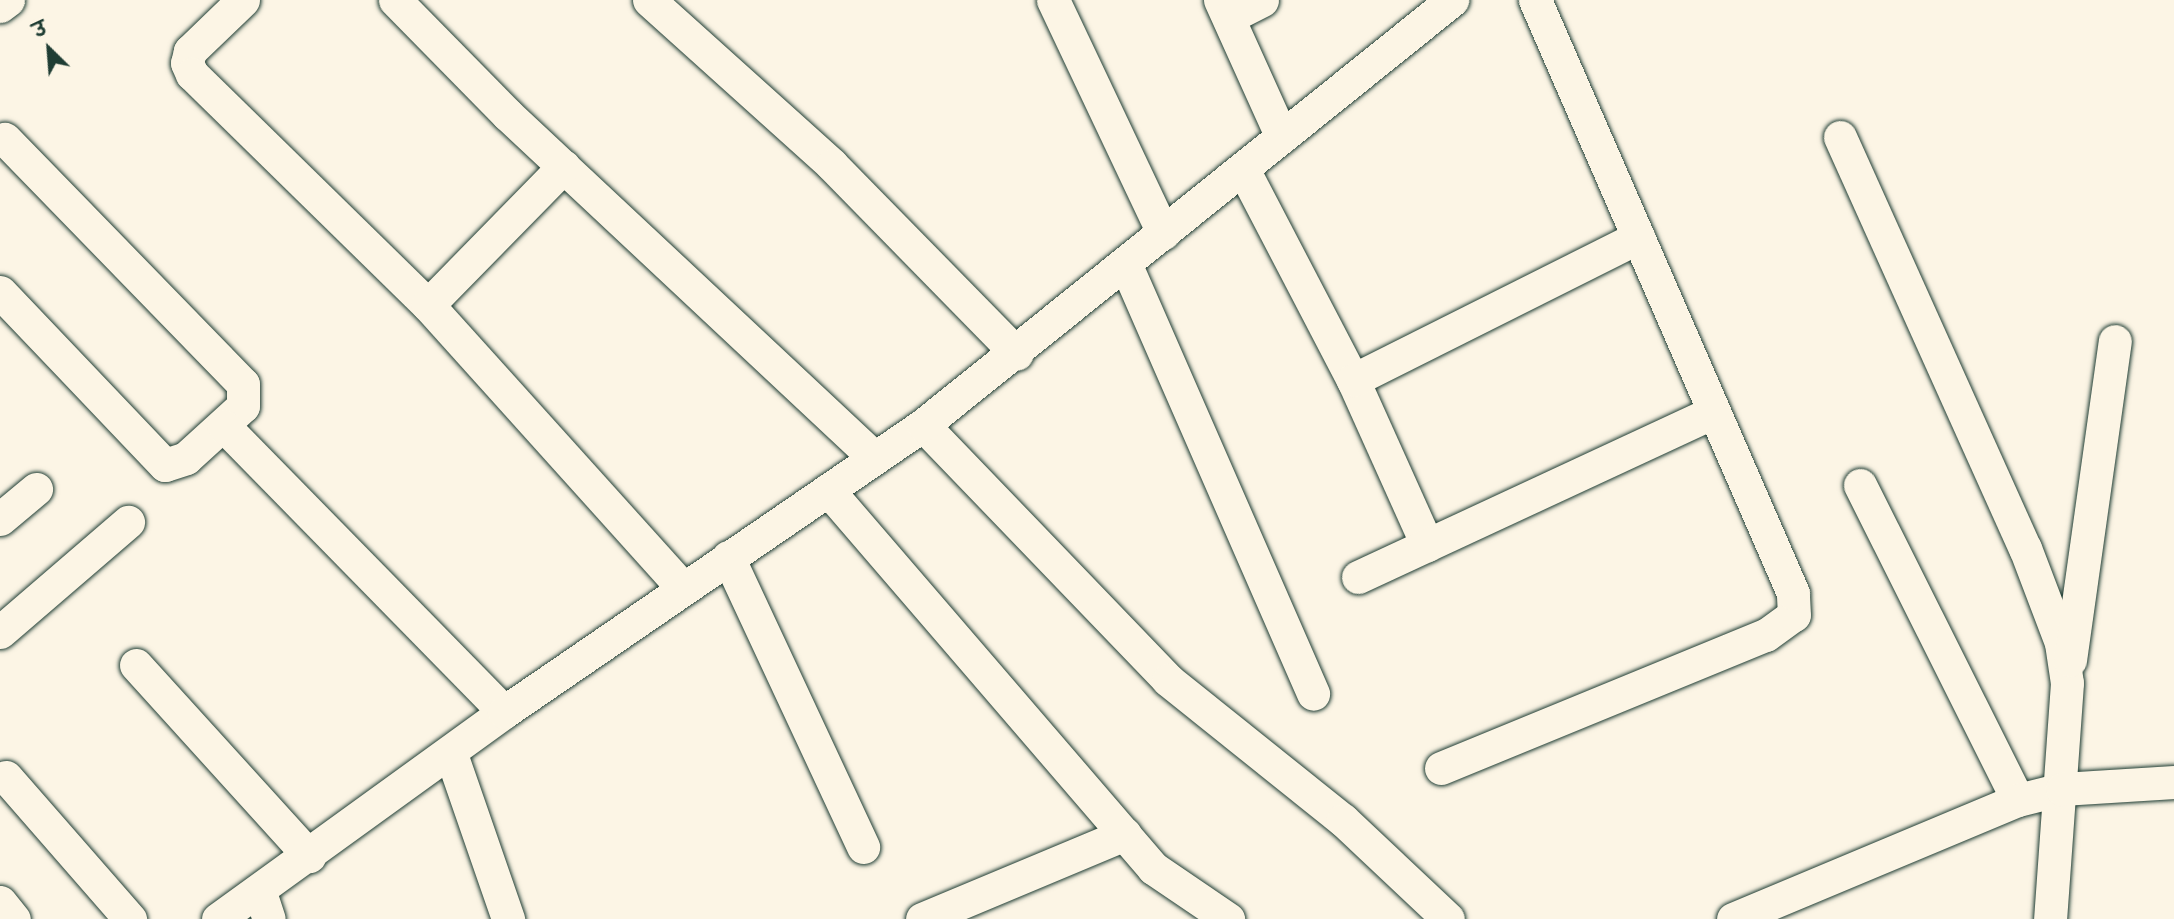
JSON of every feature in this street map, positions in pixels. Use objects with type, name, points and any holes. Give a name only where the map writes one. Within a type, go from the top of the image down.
[{"type":"street","points":[[0,6],[8,0]]},
{"type":"street","points":[[243,0],[190,51],[187,63],[192,75],[428,305],[682,587]]},
{"type":"street","points":[[395,0],[564,166],[872,455]]},
{"type":"street","points":[[649,0],[832,165],[1017,355]]},
{"type":"street","points":[[1053,0],[1163,233]]},
{"type":"street","points":[[1262,0],[1224,9],[1282,137]]},
{"type":"street","points":[[218,919],[265,905],[309,856],[451,754],[503,712],[682,587],[828,490],[872,455],[923,425],[1017,355],[1125,263],[1244,171],[1282,137],[1452,0]]},
{"type":"street","points":[[1441,768],[1766,635],[1794,615],[1793,593],[1535,0]]},
{"type":"street","points":[[1840,137],[2025,548],[2061,643],[2067,683]]},
{"type":"street","points":[[0,292],[165,465],[186,458],[243,406],[243,384],[5,139]]},
{"type":"street","points":[[428,305],[564,166]]},
{"type":"street","points":[[1244,171],[1353,380],[1427,545]]},
{"type":"street","points":[[1353,380],[1638,237]]},
{"type":"street","points":[[1125,263],[1313,694]]},
{"type":"street","points":[[2050,919],[2062,789],[2067,683],[2115,341]]},
{"type":"street","points":[[1358,577],[1714,412]]},
{"type":"street","points":[[923,425],[1168,680],[1362,836],[1448,919]]},
{"type":"street","points":[[224,426],[503,712]]},
{"type":"street","points":[[1860,485],[2018,800]]},
{"type":"street","points":[[0,520],[36,489]]},
{"type":"street","points":[[828,490],[1164,876],[1228,919]]},
{"type":"street","points":[[0,632],[128,522]]},
{"type":"street","points":[[728,557],[863,847]]},
{"type":"street","points":[[136,665],[309,856]]},
{"type":"street","points":[[451,754],[508,919]]},
{"type":"street","points":[[6,777],[130,919]]},
{"type":"street","points":[[1733,919],[2018,800],[2062,789],[2174,782]]},
{"type":"street","points":[[922,919],[1125,834]]},
{"type":"street","points":[[0,902],[14,919]]}]
